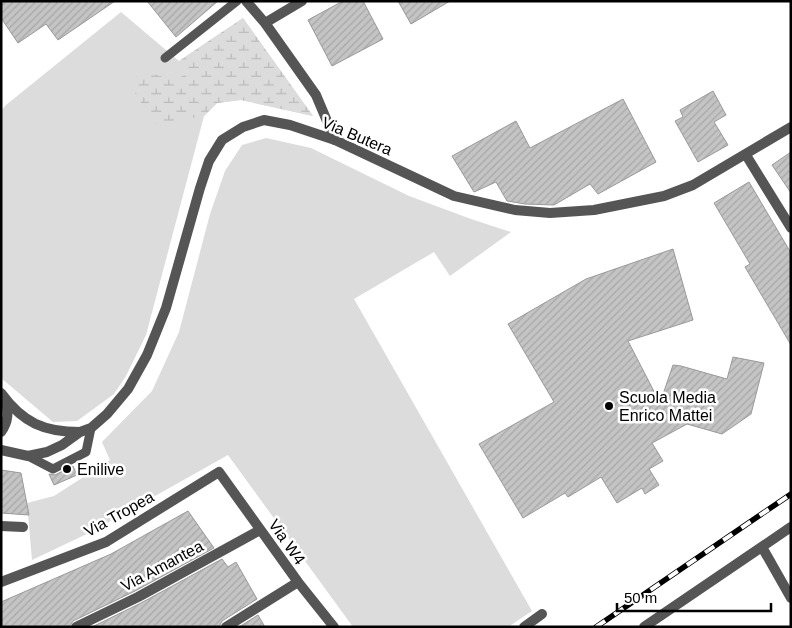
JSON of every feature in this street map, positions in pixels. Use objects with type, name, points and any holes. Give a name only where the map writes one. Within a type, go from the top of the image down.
[{"type":"street","points":[[246,1],[265,23],[316,95],[335,140]]},
{"type":"street","points":[[265,23],[302,1]]},
{"type":"street","name":"Via Butera","points":[[80,432],[91,428],[106,414],[128,389],[147,356],[166,308],[200,188],[210,161],[222,140],[243,127],[264,120],[290,125],[335,140],[454,196],[515,210],[550,213],[594,210],[664,196],[693,185],[791,127]]},
{"type":"street","points":[[746,155],[791,228]]},
{"type":"street","points":[[4,396],[21,415],[39,426],[59,432],[80,432]]},
{"type":"street","points":[[1,432],[6,425],[8,413],[4,396]]},
{"type":"street","points":[[1,450],[28,456],[47,452],[80,432]]},
{"type":"street","name":"Via W4","points":[[219,472],[298,582],[334,627]]},
{"type":"street","name":"Via Tropea","points":[[1,582],[106,542],[219,472]]},
{"type":"street","points":[[1,526],[23,527]]},
{"type":"street","points":[[644,627],[791,527]]},
{"type":"street","name":"Via Amantea","points":[[76,627],[138,597],[260,530]]},
{"type":"street","points":[[762,546],[791,598]]},
{"type":"street","points":[[226,627],[298,582]]},
{"type":"street","points":[[524,627],[542,614]]},
{"type":"lane","points":[[165,58],[237,1]]},
{"type":"lane","points":[[28,456],[53,469],[86,452],[91,428]]},
{"type":"green space","points":[[121,12],[179,61],[243,18],[313,116],[241,100],[217,103],[204,116],[146,335],[126,376],[114,394],[77,421],[53,422],[1,378],[1,111]]},
{"type":"green space","points":[[243,18],[313,116],[241,100],[217,103],[204,116],[154,124],[135,93],[137,69],[174,80],[191,72],[179,61]]},
{"type":"green space","points":[[266,138],[311,148],[409,196],[511,232],[450,276],[434,252],[354,299],[532,611],[508,627],[353,627],[228,455],[91,532],[32,560],[27,503],[54,496],[110,460],[102,442],[152,391],[179,332],[210,214],[225,171],[242,145]]},
{"type":"building","points":[[1,1],[115,1],[58,40],[46,24],[18,43],[1,18]]},
{"type":"building","points":[[147,1],[218,1],[176,37]]},
{"type":"building","points":[[343,1],[363,1],[383,39],[332,66],[308,20]]},
{"type":"building","points":[[398,1],[450,1],[411,24]]},
{"type":"building","points":[[713,91],[726,115],[714,122],[728,145],[698,162],[675,121],[683,117],[680,110]]},
{"type":"building","points":[[623,99],[656,162],[598,194],[590,184],[554,205],[507,201],[496,182],[474,192],[452,156],[516,121],[530,148]]},
{"type":"building","points":[[791,152],[791,193],[772,165]]},
{"type":"building","points":[[749,182],[791,253],[791,345],[745,267],[750,264],[714,203]]},
{"type":"building","points":[[673,249],[693,320],[628,341],[660,403],[673,365],[727,379],[733,357],[764,363],[751,414],[722,434],[687,424],[652,443],[663,461],[649,469],[659,485],[645,494],[642,488],[617,503],[601,477],[568,497],[565,493],[523,518],[479,444],[554,402],[508,324],[586,279]]},
{"type":"building","points":[[73,466],[77,475],[54,485],[49,474],[55,475]]},
{"type":"building","points":[[1,470],[21,473],[29,515],[1,513]]},
{"type":"building","points":[[188,511],[214,548],[135,591],[73,621],[69,627],[1,627],[1,602],[111,554]]},
{"type":"building","points":[[222,559],[228,567],[236,562],[257,599],[222,621],[219,627],[92,627],[141,603]]},
{"type":"building","points":[[258,615],[265,627],[239,627]]},
{"type":"railway","points":[[596,627],[791,494]]},
{"type":"place","name":"Scuola Media Enrico Mattei","points":[[609,406]]},
{"type":"place","name":"Enilive","points":[[67,469]]}]
